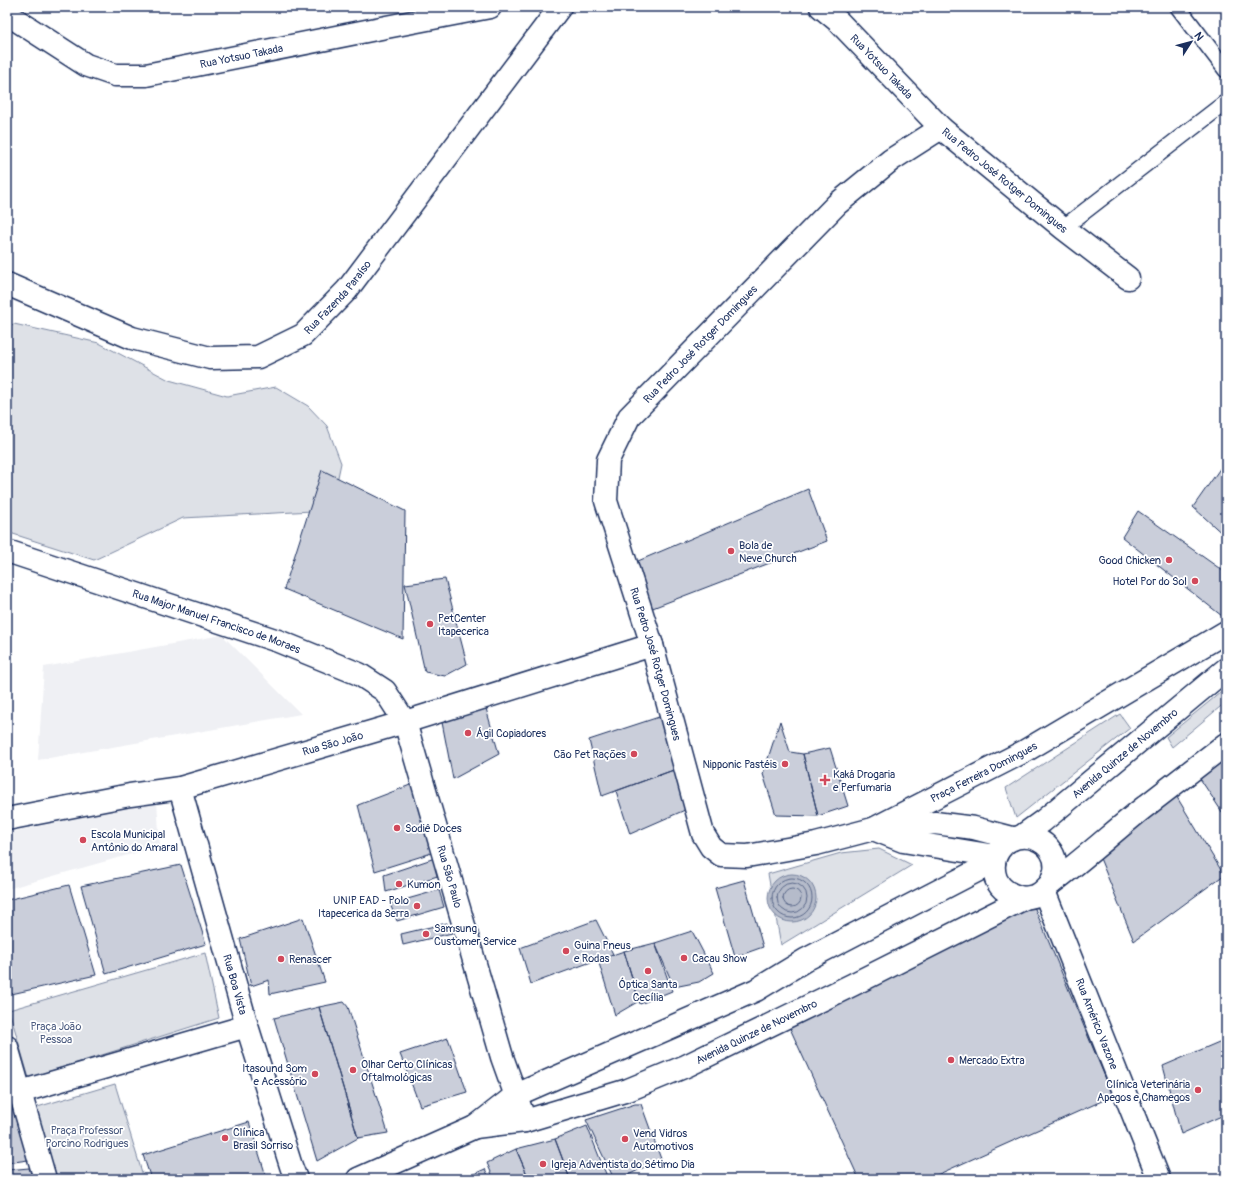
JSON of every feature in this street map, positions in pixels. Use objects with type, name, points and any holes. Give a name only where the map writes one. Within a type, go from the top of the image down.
[{"type":"street","points":[[381,28],[405,7]]},
{"type":"street","name":"Rua Yotsuo Takada","points":[[7,14],[86,65],[115,75],[146,76],[490,7]]},
{"type":"street","name":"Rua Fazenda Paraíso","points":[[7,284],[132,338],[210,358],[258,357],[303,336],[348,290],[560,7]]},
{"type":"street","name":"Rua Yotsuo Takada","points":[[822,7],[838,21],[941,128]]},
{"type":"street","name":"Rua Pedro José Rotger Domingues","points":[[721,855],[711,847],[703,834],[652,645],[606,501],[608,460],[630,416],[836,204],[891,160],[941,128],[1063,228],[1128,278]]},
{"type":"street","name":"Rua Major Manuel Francisco de Moraes","points":[[7,551],[278,641],[359,674],[385,691],[405,722]]},
{"type":"street","name":"Praça Ferreira Domingues","points":[[721,855],[747,856],[816,844],[873,829],[1025,751],[1226,632]]},
{"type":"street","name":"Rua São João","points":[[7,819],[180,788],[405,722],[652,645]]},
{"type":"street","name":"Avenida Quinze de Novembro","points":[[358,1179],[475,1127],[516,1095],[756,990],[807,959],[994,859],[1004,844],[1043,821],[1226,669]]},
{"type":"street","name":"Rua São Paulo","points":[[405,722],[502,1057],[525,1121]]},
{"type":"street","name":"Avenida Quinze de Novembro","points":[[475,1127],[525,1121],[628,1090],[686,1066],[1040,891],[1069,871],[1094,848],[1226,744]]},
{"type":"street","name":"Rua Boa Vista","points":[[180,788],[247,1026],[296,1179]]},
{"type":"street","points":[[935,823],[974,828],[1017,837],[1035,838],[1047,845],[1054,857],[1055,870],[1040,891],[1015,896],[1005,891],[998,883],[994,873],[994,859],[903,842],[873,829],[935,823]]},
{"type":"street","name":"Rua Américo Vazone","points":[[1040,891],[1159,1179]]},
{"type":"street","points":[[20,1092],[247,1026]]},
{"type":"street","points":[[7,1047],[45,1179]]},
{"type":"lane","points":[[1178,7],[1226,70]]},
{"type":"lane","points":[[1063,228],[1226,102]]},
{"type":"shaded area","points":[[222,635],[301,714],[38,760],[44,667]]},
{"type":"shaded area","name":"Escola Municipal Antônio do Amaral","points":[[157,801],[160,846],[7,889],[7,833]]},
{"type":"green space","points":[[14,324],[99,343],[169,380],[227,396],[276,387],[308,406],[327,426],[341,463],[331,510],[183,518],[94,560],[7,532],[7,326]]},
{"type":"green space","points":[[1226,688],[1226,702],[1172,747],[1166,737]]},
{"type":"green space","points":[[1120,714],[1130,728],[1016,818],[1006,788]]},
{"type":"green space","points":[[879,849],[912,865],[781,945],[768,874],[841,853]]},
{"type":"green space","name":"Praça João Pessoa","points":[[205,953],[219,1018],[29,1078],[9,1010]]},
{"type":"green space","name":"Praça Professor Porcino Rodrigues","points":[[115,1084],[144,1179],[56,1179],[34,1108]]},
{"type":"water","points":[[787,874],[797,874],[809,881],[816,893],[816,903],[809,915],[797,922],[787,922],[779,918],[772,911],[768,903],[768,893],[772,885],[779,878]]},
{"type":"building","points":[[1226,460],[1226,537],[1193,507]]},
{"type":"building","points":[[322,470],[405,511],[403,639],[284,589]]},
{"type":"building","name":"Bola de Neve Church","points":[[808,489],[827,541],[650,609],[638,561]]},
{"type":"building","points":[[1138,511],[1226,573],[1226,614],[1222,616],[1122,537]]},
{"type":"building","points":[[445,579],[467,664],[445,676],[425,672],[405,584]]},
{"type":"building","name":"Ágil Copiadores","points":[[483,698],[499,754],[453,779],[440,712]]},
{"type":"building","name":"Cão Pet Rações","points":[[665,715],[679,768],[602,796],[589,740]]},
{"type":"building","name":"Nipponic Pastéis","points":[[780,721],[790,752],[803,754],[818,816],[776,815],[763,774]]},
{"type":"building","name":"Kaká Drogaria e Perfumaria","points":[[830,748],[848,806],[818,816],[803,754]]},
{"type":"building","points":[[1226,756],[1226,818],[1195,771]]},
{"type":"building","points":[[679,768],[685,810],[630,834],[616,791]]},
{"type":"building","name":"Sodiê Doces","points":[[418,782],[438,851],[375,871],[358,805]]},
{"type":"building","points":[[1172,789],[1224,875],[1134,941],[1097,851]]},
{"type":"building","name":"Kumon","points":[[435,858],[444,874],[386,892],[384,875]]},
{"type":"building","points":[[181,865],[206,944],[106,974],[81,886]]},
{"type":"building","points":[[744,880],[763,947],[735,957],[715,888]]},
{"type":"building","points":[[69,885],[96,975],[7,995],[7,900]]},
{"type":"building","name":"UNIP EAD - Polo Itapecerica da Serra","points":[[439,890],[444,907],[397,921],[390,904]]},
{"type":"building","name":"Mercado Extra","points":[[1033,904],[1113,1096],[928,1179],[859,1179],[788,1024]]},
{"type":"building","name":"Renascer","points":[[303,918],[325,982],[270,994],[269,980],[251,986],[240,939]]},
{"type":"building","name":"Guina Pneus e Rodas","points":[[596,920],[613,954],[531,984],[520,948]]},
{"type":"building","name":"Samsung Customer Service","points":[[447,923],[452,933],[403,945],[401,934]]},
{"type":"building","name":"Cacau Show","points":[[692,931],[714,973],[699,982],[674,987],[655,943]]},
{"type":"building","name":"Óptica Santa Cecília","points":[[655,943],[672,991],[640,1004],[624,951]]},
{"type":"building","points":[[624,951],[639,1001],[615,1015],[598,960]]},
{"type":"building","name":"Olhar Certo Clínicas Oftalmológicas","points":[[344,1002],[348,1007],[388,1133],[358,1138],[319,1007]]},
{"type":"building","name":"Itasound Som e Acessório","points":[[319,1007],[358,1138],[317,1161],[274,1018]]},
{"type":"building","points":[[448,1038],[467,1092],[420,1106],[400,1054]]},
{"type":"building","name":"Clínica Veterinária Apegos e Chamegos","points":[[1226,1039],[1226,1114],[1181,1134],[1163,1066]]},
{"type":"building","points":[[13,1098],[28,1160],[7,1163],[7,1100]]},
{"type":"building","name":"Vend Vidros Automotivos","points":[[635,1104],[641,1104],[661,1159],[620,1179],[614,1179],[586,1120]]},
{"type":"building","name":"Clínica Brasil Sorriso","points":[[249,1122],[267,1179],[151,1179],[143,1155]]},
{"type":"building","points":[[587,1126],[608,1179],[570,1179],[555,1139]]},
{"type":"building","name":"Igreja Adventista do Sétimo Dia","points":[[555,1139],[570,1179],[529,1179],[516,1149]]},
{"type":"building","points":[[516,1149],[529,1179],[494,1179],[487,1163]]},
{"type":"building","points":[[29,1168],[33,1179],[7,1179],[7,1170]]},
{"type":"building","points":[[485,1169],[490,1179],[463,1179]]},
{"type":"place","name":"Bola de Neve Church","points":[[731,551]]},
{"type":"place","name":"Good Chicken","points":[[1169,560]]},
{"type":"place","name":"Hotel Por do Sol","points":[[1195,581]]},
{"type":"place","name":"PetCenter Itapecerica","points":[[430,624]]},
{"type":"place","name":"Ágil Copiadores","points":[[468,733]]},
{"type":"place","name":"Cão Pet Rações","points":[[634,754]]},
{"type":"place","name":"Nipponic Pastéis","points":[[785,764]]},
{"type":"place","name":"Kaká Drogaria e Perfumaria","points":[[825,780]]},
{"type":"place","name":"Sodiê Doces","points":[[397,828]]},
{"type":"place","name":"Escola Municipal Antônio do Amaral","points":[[83,840]]},
{"type":"place","name":"Kumon","points":[[399,884]]},
{"type":"place","name":"UNIP EAD - Polo Itapecerica da Serra","points":[[417,906]]},
{"type":"place","name":"Samsung Customer Service","points":[[426,934]]},
{"type":"place","name":"Guina Pneus e Rodas","points":[[566,951]]},
{"type":"place","name":"Cacau Show","points":[[684,958]]},
{"type":"place","name":"Renascer","points":[[281,959]]},
{"type":"place","name":"Óptica Santa Cecília","points":[[648,971]]},
{"type":"place","name":"Mercado Extra","points":[[951,1060]]},
{"type":"place","name":"Olhar Certo Clínicas Oftalmológicas","points":[[353,1070]]},
{"type":"place","name":"Itasound Som e Acessório","points":[[315,1074]]},
{"type":"place","name":"Clínica Veterinária Apegos e Chamegos","points":[[1198,1090]]},
{"type":"place","name":"Clínica Brasil Sorriso","points":[[225,1138]]},
{"type":"place","name":"Vend Vidros Automotivos","points":[[625,1139]]},
{"type":"place","name":"Igreja Adventista do Sétimo Dia","points":[[543,1164]]}]
